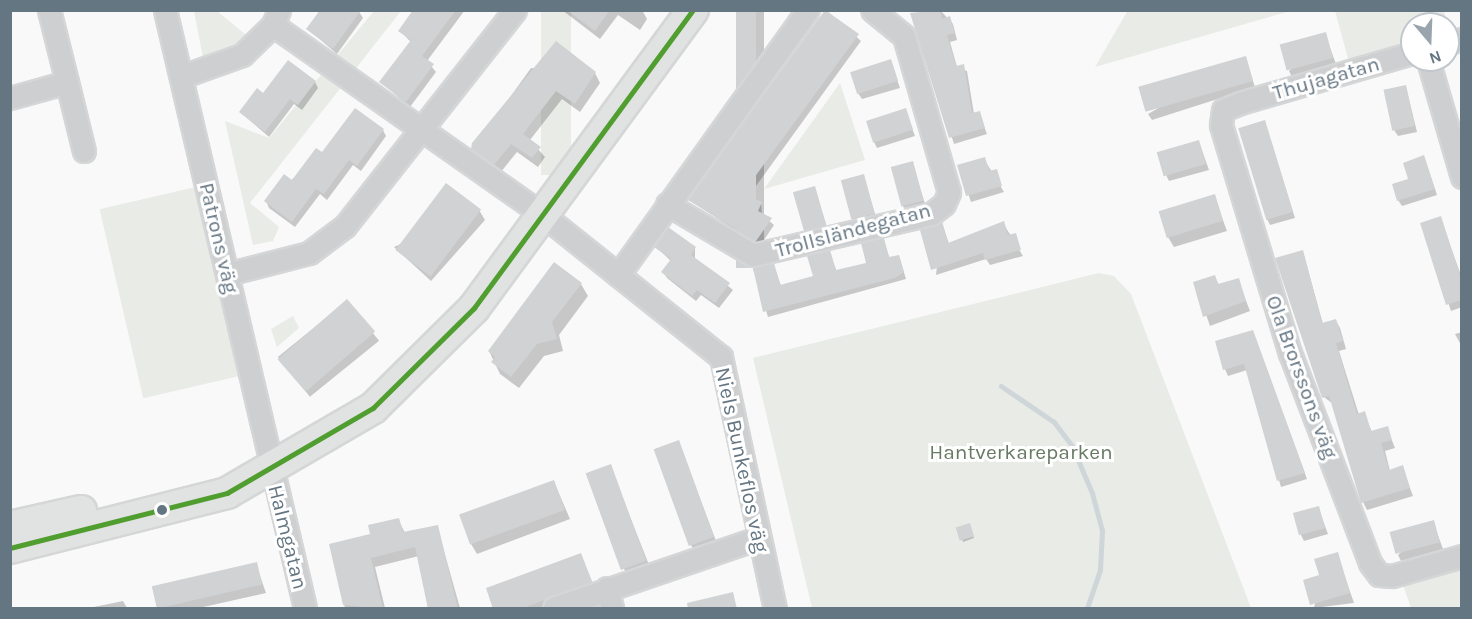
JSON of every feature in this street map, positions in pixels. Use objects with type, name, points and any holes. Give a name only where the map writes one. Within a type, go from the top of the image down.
[{"type":"street","points":[[49,10],[84,151]]},
{"type":"street","name":"Patrons väg","points":[[165,10],[183,76],[271,466]]},
{"type":"street","points":[[227,274],[309,253],[345,226],[515,10]]},
{"type":"street","points":[[10,548],[228,493],[373,408],[420,366],[474,308],[693,10]]},
{"type":"street","points":[[618,275],[808,10]]},
{"type":"street","name":"Trollsländegatan","points":[[667,204],[753,255],[931,214],[944,204],[949,192],[904,36],[872,10]]},
{"type":"street","points":[[183,76],[242,55],[276,18]]},
{"type":"street","name":"Niels Bunkeflos väg","points":[[276,18],[420,131],[543,215],[721,357],[775,609]]},
{"type":"street","name":"Thujagatan","points":[[1240,103],[1400,56]]},
{"type":"street","points":[[1431,72],[1461,177]]},
{"type":"street","points":[[10,98],[67,82]]},
{"type":"street","name":"Ola Brorssons väg","points":[[1240,103],[1223,110],[1221,125],[1290,353],[1370,563],[1379,574],[1392,576],[1461,556]]},
{"type":"street","points":[[10,526],[271,466]]},
{"type":"street","name":"Halmgatan","points":[[271,466],[305,609]]},
{"type":"street","points":[[554,609],[609,598],[758,538]]},
{"type":"green space","points":[[1128,10],[1290,10],[1290,11],[1095,67]]},
{"type":"green space","points":[[194,11],[217,11],[251,39],[204,63]]},
{"type":"green space","points":[[374,11],[401,11],[250,203],[279,227],[273,241],[253,245],[225,121],[269,138]]},
{"type":"green space","points":[[541,11],[571,11],[571,175],[541,175]]},
{"type":"green space","points":[[1335,11],[1444,11],[1400,12],[1400,46],[1349,62]]},
{"type":"green space","points":[[840,83],[865,160],[764,189]]},
{"type":"green space","points":[[200,186],[244,375],[143,398],[100,209]]},
{"type":"green space","name":"Hantverkareparken","points":[[1099,273],[1114,276],[1131,294],[1251,608],[812,608],[753,358]]},
{"type":"green space","points":[[293,316],[299,328],[277,347],[271,329]]},
{"type":"green space","points":[[1461,564],[1461,608],[1411,608],[1402,582]]},
{"type":"building","points":[[320,10],[361,10],[333,49],[306,29]]},
{"type":"building","points":[[413,10],[456,10],[422,56],[434,64],[406,102],[379,82],[411,40],[398,31]]},
{"type":"building","points":[[567,10],[610,10],[595,31]]},
{"type":"building","points":[[736,10],[756,10],[756,268],[736,268]]},
{"type":"building","points":[[825,10],[859,34],[743,193],[762,202],[758,211],[772,218],[756,241],[688,200]]},
{"type":"building","points":[[940,10],[942,19],[950,16],[955,33],[947,35],[956,66],[964,64],[972,113],[980,111],[985,128],[949,138],[910,13]]},
{"type":"building","points":[[1326,32],[1333,58],[1287,71],[1280,44]]},
{"type":"building","points":[[556,41],[596,72],[575,104],[556,91],[523,134],[541,147],[532,158],[511,144],[494,165],[471,149],[472,143]]},
{"type":"building","points":[[1246,56],[1253,81],[1146,112],[1138,87]]},
{"type":"building","points":[[891,59],[898,81],[857,94],[850,72]]},
{"type":"building","points":[[288,60],[316,81],[298,105],[290,99],[265,132],[239,112],[257,88],[263,93]]},
{"type":"building","points":[[1406,85],[1415,126],[1392,131],[1384,90]]},
{"type":"building","points":[[355,108],[384,129],[357,166],[349,160],[324,194],[316,189],[292,222],[264,201],[284,174],[292,180],[316,148],[322,152]]},
{"type":"building","points":[[906,108],[913,130],[873,143],[866,121]]},
{"type":"building","points":[[1265,120],[1293,212],[1266,220],[1238,128]]},
{"type":"building","points":[[1199,140],[1206,164],[1164,176],[1157,152]]},
{"type":"building","points":[[1424,155],[1435,189],[1397,201],[1392,184],[1408,179],[1403,163]]},
{"type":"building","points":[[985,157],[989,171],[997,169],[1002,186],[966,196],[957,165]]},
{"type":"building","points":[[913,161],[924,201],[901,207],[891,167]]},
{"type":"building","points":[[864,174],[875,214],[851,220],[841,180]]},
{"type":"building","points":[[446,183],[481,209],[431,277],[395,250]]},
{"type":"building","points":[[815,186],[826,225],[804,232],[793,192]]},
{"type":"building","points":[[1215,194],[1223,221],[1167,238],[1159,211]]},
{"type":"building","points":[[1441,216],[1461,278],[1461,300],[1446,305],[1420,223]]},
{"type":"building","points":[[942,221],[948,243],[1004,221],[1008,235],[1016,233],[1021,250],[985,260],[983,253],[931,270],[920,230]]},
{"type":"building","points":[[668,227],[696,247],[691,255],[730,283],[715,303],[697,290],[692,296],[661,272],[671,259],[654,247]]},
{"type":"building","points":[[884,238],[889,257],[899,255],[904,272],[895,278],[763,312],[753,268],[774,263],[780,285],[813,276],[807,256],[830,250],[836,270],[866,263],[861,243]]},
{"type":"building","points":[[1303,250],[1322,323],[1336,319],[1343,341],[1336,343],[1357,414],[1365,411],[1371,431],[1388,426],[1392,440],[1381,443],[1389,470],[1403,465],[1410,488],[1361,503],[1329,396],[1322,398],[1275,258]]},
{"type":"building","points":[[554,262],[582,283],[552,322],[557,339],[537,344],[511,377],[491,362],[495,357],[488,351]]},
{"type":"building","points":[[1215,275],[1218,284],[1239,278],[1246,301],[1203,317],[1193,282]]},
{"type":"building","points":[[347,299],[375,331],[306,392],[278,359]]},
{"type":"building","points":[[1253,330],[1305,473],[1277,481],[1244,364],[1223,370],[1215,341]]},
{"type":"building","points":[[679,440],[714,537],[689,546],[654,449]]},
{"type":"building","points":[[611,464],[646,561],[621,570],[586,473]]},
{"type":"building","points":[[554,480],[565,510],[470,545],[459,515]]},
{"type":"building","points":[[1319,506],[1325,528],[1299,535],[1293,513]]},
{"type":"building","points":[[399,518],[403,532],[438,525],[458,609],[428,609],[415,547],[371,558],[383,609],[343,605],[329,544],[370,534],[368,525]]},
{"type":"building","points":[[1434,520],[1440,542],[1396,554],[1390,532]]},
{"type":"building","points":[[970,523],[974,536],[960,541],[956,527]]},
{"type":"building","points":[[1338,552],[1350,593],[1310,605],[1303,580],[1319,575],[1314,559]]},
{"type":"building","points":[[581,553],[592,582],[521,609],[493,609],[486,588]]},
{"type":"building","points":[[257,562],[262,584],[160,608],[157,608],[152,586]]},
{"type":"building","points":[[733,592],[737,609],[688,609],[687,603]]},
{"type":"waterway","points":[[1001,386],[1054,422],[1072,446],[1092,493],[1102,531],[1100,570],[1087,608]]},
{"type":"transit line","points":[[10,548],[227,493],[373,408],[474,308],[693,10]]}]
